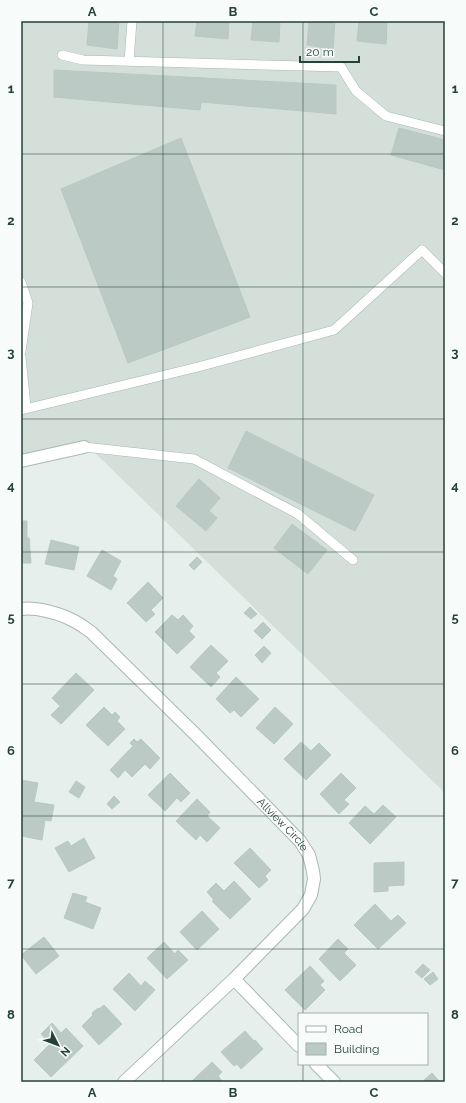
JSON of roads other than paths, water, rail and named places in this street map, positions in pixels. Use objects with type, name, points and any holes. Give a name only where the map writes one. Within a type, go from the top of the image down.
[{"type":"street","points":[[21,461],[84,447]]},
{"type":"street","name":"Allview Circle","points":[[21,609],[26,608],[49,611],[71,619],[91,632],[203,742],[300,841],[309,855],[313,870],[314,879],[310,895],[303,909],[234,979],[124,1082]]},
{"type":"street","points":[[234,979],[298,1045]]},
{"type":"street","points":[[317,1065],[334,1082]]},
{"type":"lane","points":[[129,61],[132,21]]},
{"type":"lane","points":[[62,55],[83,60],[341,68],[356,91],[386,116],[445,131]]},
{"type":"lane","points":[[21,357],[24,408],[198,367],[334,330],[422,250],[445,273]]},
{"type":"lane","points":[[21,282],[28,303],[23,321],[21,351]]},
{"type":"lane","points":[[84,447],[194,459],[298,514],[353,560]]}]
